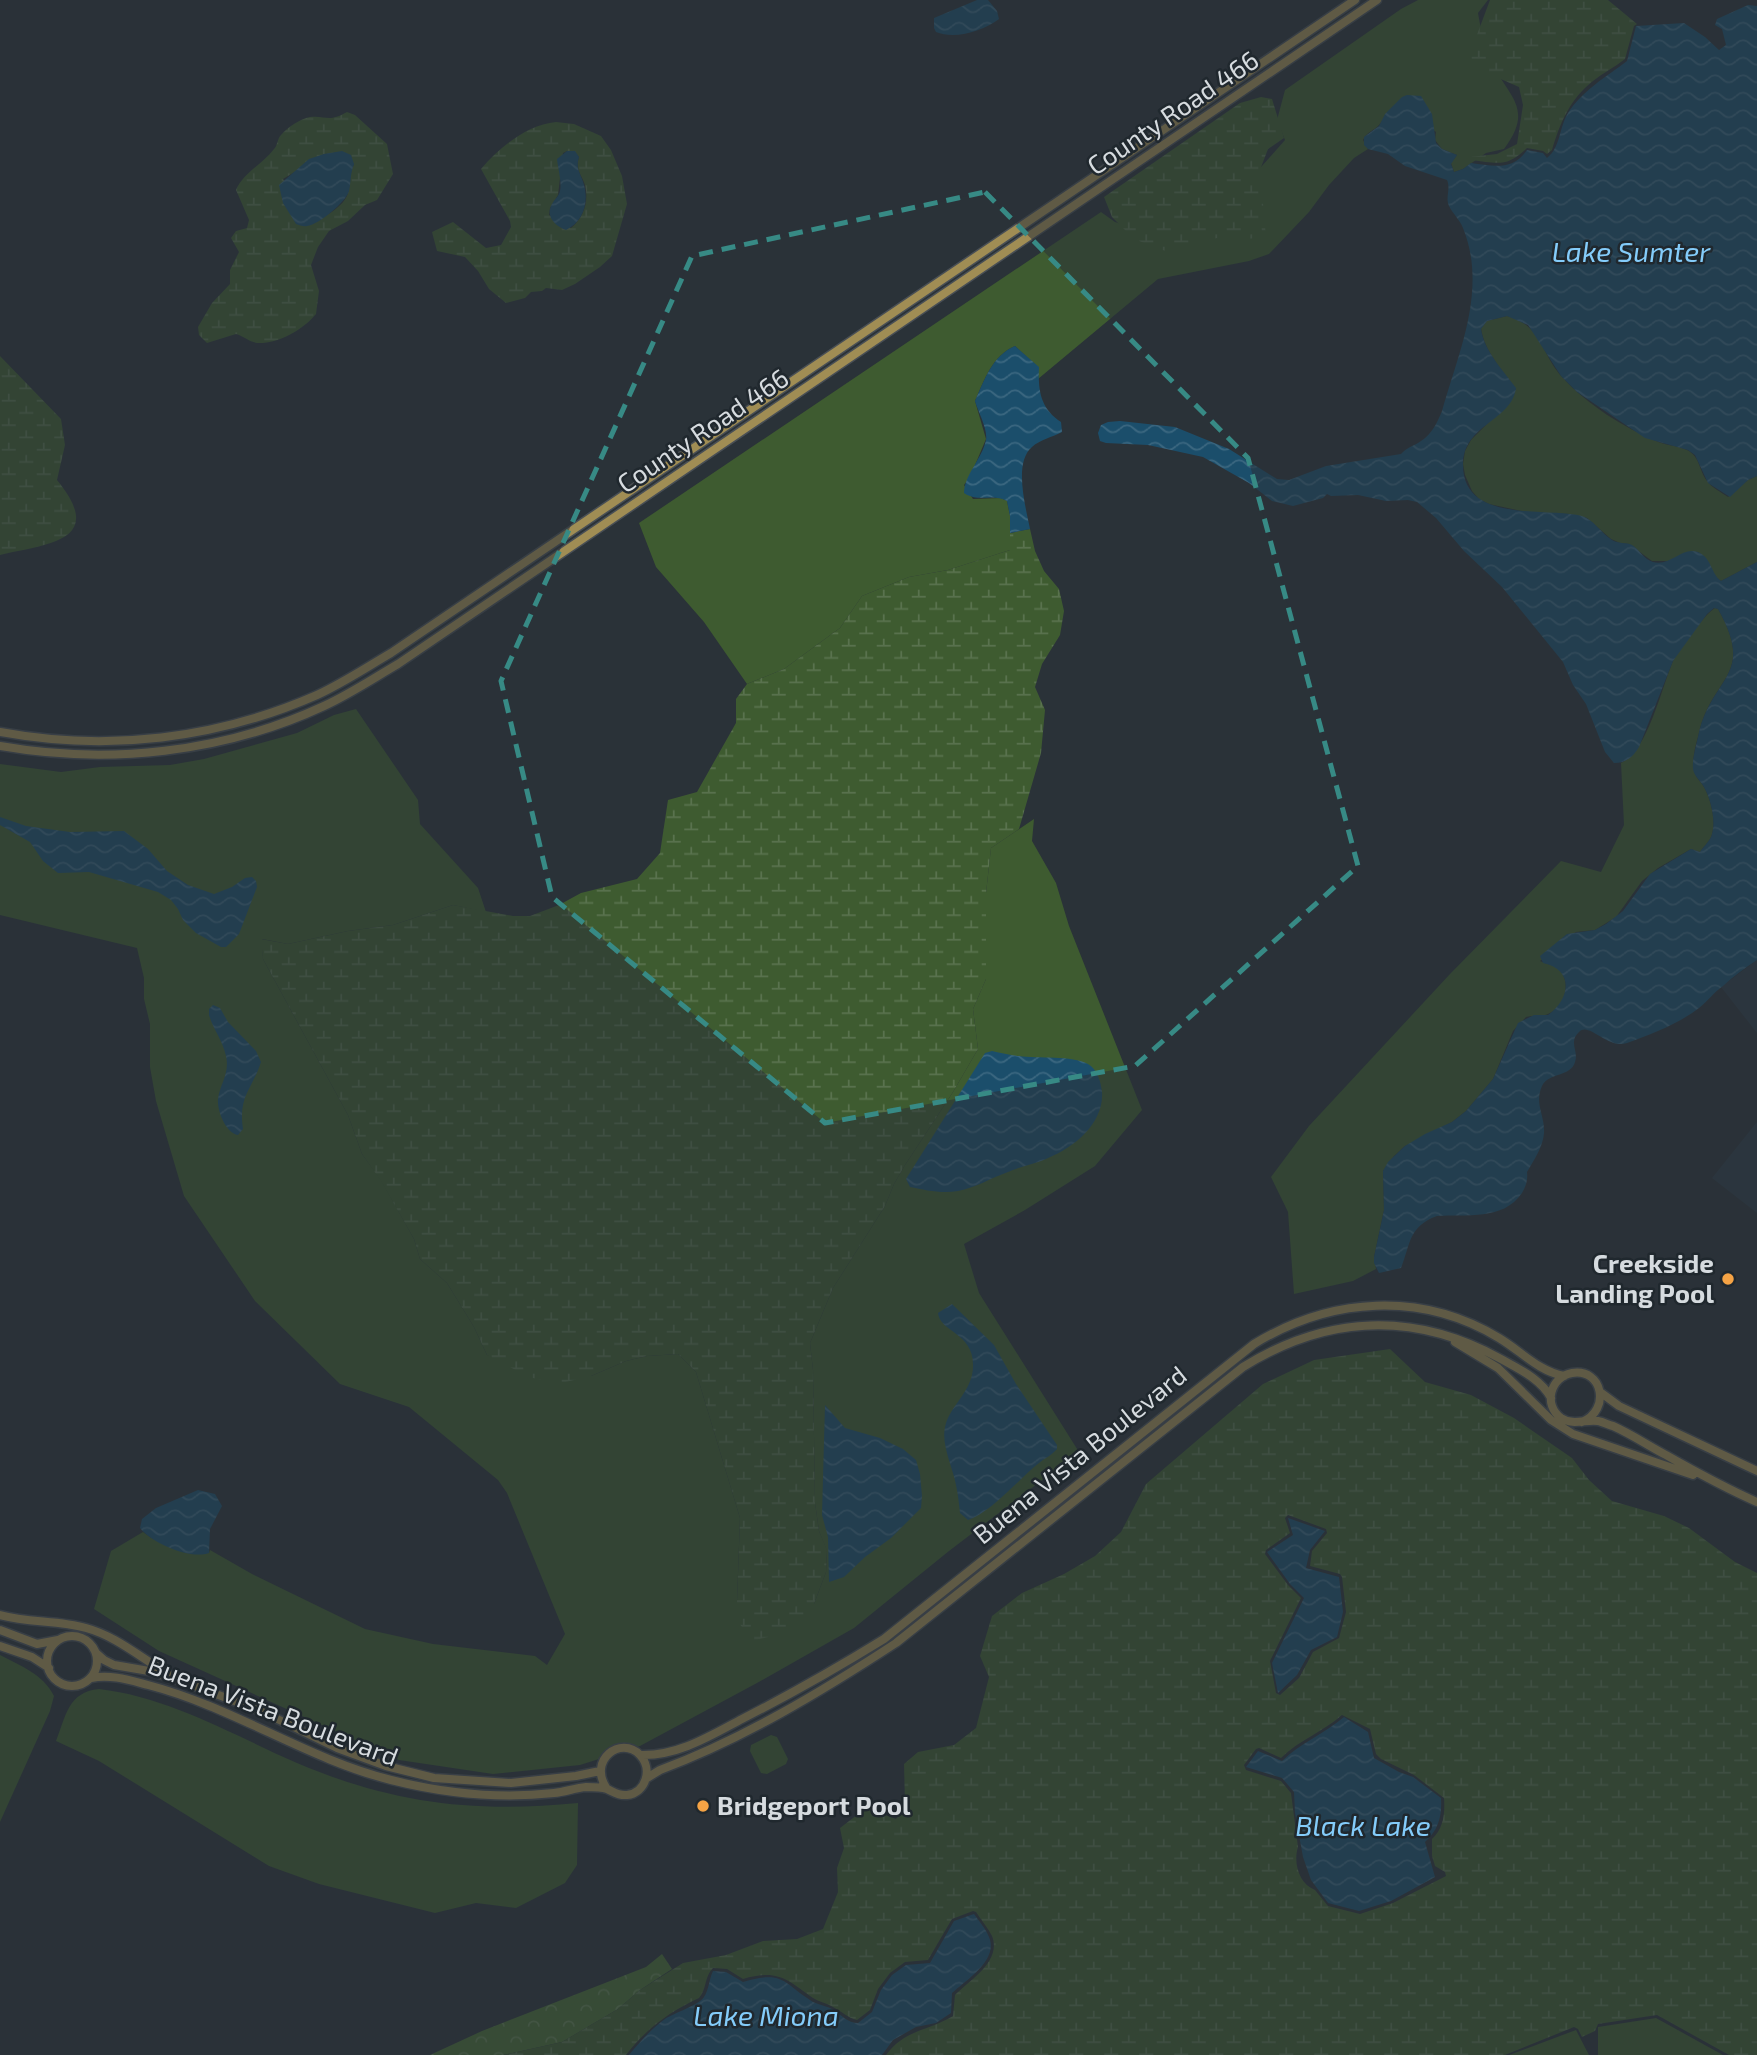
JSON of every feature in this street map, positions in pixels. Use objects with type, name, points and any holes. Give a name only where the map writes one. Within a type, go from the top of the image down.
[{"type":"main road","name":"County Road 466","points":[[0,733],[62,741],[130,742],[229,726],[319,694],[391,653],[1354,0]]},
{"type":"main road","name":"County Road 466","points":[[0,746],[50,753],[128,754],[176,749],[221,741],[323,706],[398,664],[1377,0]]},
{"type":"main road","points":[[273,725],[281,720],[283,709]]},
{"type":"main road","name":"Buena Vista Boulevard","points":[[641,1755],[666,1754],[691,1745],[825,1676],[884,1639],[1223,1367],[1273,1332],[1302,1320],[1341,1308],[1381,1305],[1429,1309],[1467,1322],[1499,1338],[1552,1373],[1564,1376]]},
{"type":"main road","name":"Buena Vista Boulevard","points":[[647,1778],[747,1731],[838,1681],[895,1643],[1243,1367],[1280,1346],[1306,1336],[1350,1326],[1430,1330],[1472,1343],[1517,1368],[1539,1384],[1550,1398]]},
{"type":"main road","points":[[1430,1330],[1464,1346],[1498,1368],[1551,1420],[1573,1434],[1717,1484],[1757,1502]]},
{"type":"main road","points":[[1273,1332],[1280,1346]]},
{"type":"main road","points":[[1582,1422],[1597,1411],[1600,1392],[1596,1383],[1588,1376],[1577,1373],[1564,1376],[1554,1386],[1550,1398],[1553,1408],[1561,1418],[1573,1423],[1597,1421],[1616,1427],[1717,1484]]},
{"type":"main road","points":[[1600,1392],[1619,1406],[1757,1471]]},
{"type":"main road","points":[[0,1615],[89,1628],[115,1640],[179,1680]]},
{"type":"main road","points":[[0,1630],[37,1644],[69,1636],[85,1639],[96,1653],[98,1661],[91,1678],[79,1685],[63,1684],[33,1657],[0,1646]]},
{"type":"main road","points":[[48,1668],[51,1648],[60,1639]]},
{"type":"main road","name":"Buena Vista Boulevard","points":[[96,1653],[114,1665],[179,1680],[263,1712],[337,1748],[386,1766],[434,1778],[511,1783],[600,1771]]},
{"type":"main road","name":"Buena Vista Boulevard","points":[[91,1678],[103,1675],[177,1692],[331,1760],[390,1780],[444,1790],[499,1795],[554,1793],[585,1787],[607,1789]]},
{"type":"main road","points":[[627,1748],[641,1755],[647,1766],[647,1778],[642,1787],[625,1796],[607,1789],[601,1781],[600,1771],[602,1761],[608,1753],[627,1748]]},
{"type":"highlighted area","points":[[985,192],[1248,458],[1358,866],[1135,1066],[825,1123],[552,897],[501,681],[692,256]]},
{"type":"shaded area","points":[[1757,960],[1757,1033],[1721,987]]},
{"type":"shaded area","points":[[1757,1122],[1757,1213],[1712,1178]]},
{"type":"green space","points":[[1418,0],[1488,0],[1478,13],[1483,37],[1491,61],[1516,103],[1518,113],[1513,135],[1504,149],[1486,153],[1454,172],[1451,163],[1457,155],[1442,149],[1435,140],[1436,132],[1398,103],[1363,140],[1368,149],[1354,158],[1309,212],[1269,254],[1249,261],[1158,279],[1038,379],[1038,367],[1015,346],[1007,350],[990,369],[975,401],[986,439],[964,485],[973,499],[1001,498],[1007,501],[1010,550],[948,570],[909,577],[862,596],[840,628],[784,669],[747,684],[704,622],[656,567],[639,523],[1101,212],[1115,222],[1140,230],[1261,167],[1285,140],[1277,120],[1285,90]]},
{"type":"green space","points":[[1490,0],[1608,0],[1637,24],[1634,26],[1625,59],[1593,81],[1578,96],[1562,121],[1552,150],[1547,154],[1527,148],[1513,159],[1501,163],[1466,161],[1470,157],[1497,154],[1517,144],[1523,105],[1519,87],[1466,64]]},
{"type":"green space","points":[[1261,97],[1272,99],[1284,138],[1268,149],[1260,170],[1266,237],[1227,241],[1217,238],[1168,252],[1134,239],[1112,217],[1104,197],[1240,103]]},
{"type":"green space","points":[[347,112],[355,115],[387,144],[393,174],[377,200],[365,205],[348,221],[329,231],[318,247],[311,265],[319,291],[316,314],[297,330],[273,341],[257,343],[236,334],[207,343],[199,335],[198,327],[212,303],[230,284],[230,270],[239,252],[231,238],[236,231],[247,228],[249,220],[236,190],[239,184],[275,147],[281,135],[294,124],[310,117],[331,118]],"holes":[[[338,153],[354,164],[343,203],[313,224],[283,179],[324,154]]]},
{"type":"green space","points":[[545,124],[574,124],[601,136],[611,150],[622,176],[627,204],[612,256],[600,267],[562,290],[546,288],[506,303],[489,289],[465,257],[437,251],[432,232],[453,222],[486,248],[501,245],[511,227],[510,221],[481,169],[514,139]],"holes":[[[574,151],[579,157],[578,168],[585,185],[586,197],[582,214],[571,228],[549,215],[558,195],[563,153]]]},
{"type":"green space","points":[[1507,316],[1527,326],[1563,378],[1583,397],[1631,429],[1660,443],[1683,448],[1691,453],[1709,483],[1728,497],[1757,476],[1757,562],[1721,581],[1697,552],[1668,561],[1652,561],[1629,544],[1611,539],[1587,518],[1569,514],[1526,512],[1489,504],[1479,499],[1465,475],[1465,451],[1471,440],[1516,389],[1490,353],[1481,328],[1487,321]]},
{"type":"green space","points":[[0,356],[61,419],[65,445],[57,480],[71,501],[76,516],[74,528],[65,537],[52,543],[0,555]]},
{"type":"green space","points":[[1030,529],[1035,551],[1044,571],[1059,589],[1064,611],[1060,635],[1042,664],[1035,687],[1045,710],[1041,753],[1019,829],[991,848],[986,893],[986,979],[973,1009],[978,1049],[905,1165],[885,1206],[833,1288],[810,1343],[813,1370],[815,1503],[819,1531],[827,1550],[826,1572],[814,1604],[788,1632],[752,1641],[739,1623],[737,1602],[740,1518],[696,1372],[678,1354],[647,1356],[626,1361],[591,1376],[557,1384],[529,1377],[487,1355],[474,1327],[447,1283],[420,1259],[414,1239],[381,1181],[362,1154],[348,1115],[263,959],[261,939],[288,944],[348,931],[393,925],[453,905],[513,916],[530,916],[581,893],[637,879],[660,853],[668,800],[697,792],[736,723],[736,699],[747,684],[784,669],[840,628],[862,596],[909,577],[948,570],[1010,550],[1010,533]]},
{"type":"green space","points":[[1715,608],[1729,632],[1733,649],[1727,676],[1704,717],[1694,756],[1695,774],[1707,792],[1712,810],[1713,829],[1710,838],[1700,852],[1691,849],[1658,868],[1642,881],[1616,917],[1595,930],[1576,932],[1540,961],[1556,967],[1564,978],[1565,992],[1559,1005],[1548,1014],[1526,1017],[1513,1031],[1493,1079],[1466,1111],[1452,1122],[1405,1146],[1383,1171],[1384,1210],[1374,1257],[1376,1269],[1353,1281],[1294,1294],[1288,1212],[1271,1177],[1309,1126],[1450,974],[1561,861],[1601,872],[1624,825],[1621,763],[1639,746],[1677,654],[1699,624]]},
{"type":"green space","points":[[356,709],[418,800],[420,824],[478,888],[486,912],[453,905],[393,925],[348,931],[288,944],[262,939],[263,959],[348,1115],[362,1154],[381,1180],[414,1239],[420,1259],[447,1283],[474,1327],[487,1355],[591,1376],[626,1361],[647,1356],[678,1354],[696,1372],[740,1518],[737,1602],[814,1604],[826,1572],[827,1551],[819,1531],[815,1503],[813,1370],[810,1343],[833,1288],[885,1206],[905,1165],[978,1049],[973,1009],[986,979],[986,893],[991,848],[1034,819],[1032,841],[1056,883],[1069,926],[1142,1110],[1095,1166],[964,1244],[979,1293],[1079,1452],[949,1551],[854,1628],[640,1746],[580,1765],[493,1774],[399,1760],[159,1651],[94,1609],[111,1551],[143,1532],[174,1548],[209,1553],[210,1550],[252,1574],[365,1629],[433,1644],[535,1656],[547,1665],[565,1634],[507,1493],[498,1480],[409,1407],[340,1384],[255,1301],[184,1196],[156,1101],[150,1067],[150,1024],[137,948],[0,915],[0,764],[61,772],[100,767],[170,765],[204,759],[297,733],[334,715]]},
{"type":"green space","points":[[1390,1349],[1425,1382],[1471,1395],[1514,1418],[1572,1458],[1589,1480],[1612,1501],[1664,1516],[1689,1528],[1735,1562],[1757,1573],[1757,2055],[1729,2055],[1657,2015],[1598,2024],[1595,2031],[1582,2037],[1574,2027],[1505,2055],[886,2055],[901,2040],[953,2016],[955,1995],[989,1962],[993,1954],[992,1936],[973,1911],[952,1919],[928,1960],[905,1962],[890,1973],[878,1989],[870,2010],[857,2020],[781,1978],[765,1975],[743,1979],[727,1969],[713,1968],[699,1998],[659,2022],[626,2055],[503,2055],[562,2042],[618,2009],[640,1990],[683,1963],[726,1955],[763,1941],[797,1939],[823,1929],[838,1892],[837,1868],[844,1848],[840,1828],[866,1808],[896,1819],[905,1804],[904,1764],[918,1752],[954,1745],[976,1728],[989,1677],[980,1656],[992,1616],[1022,1593],[1095,1556],[1121,1532],[1146,1484],[1263,1384],[1314,1360]],"holes":[[[1288,1515],[1326,1529],[1327,1533],[1312,1551],[1310,1566],[1340,1574],[1346,1612],[1339,1638],[1313,1652],[1299,1678],[1280,1695],[1276,1693],[1270,1661],[1301,1598],[1265,1554],[1266,1550],[1290,1533],[1285,1518]],[[1342,1715],[1370,1729],[1376,1754],[1381,1759],[1414,1775],[1444,1798],[1443,1820],[1432,1839],[1432,1856],[1435,1866],[1445,1872],[1446,1876],[1393,1903],[1360,1914],[1328,1906],[1301,1878],[1297,1866],[1298,1847],[1291,1793],[1281,1781],[1246,1770],[1244,1765],[1259,1748],[1281,1758]]]},
{"type":"green space","points":[[0,1655],[38,1676],[54,1696],[50,1711],[0,1822]]},
{"type":"green space","points":[[99,1689],[125,1693],[176,1709],[297,1763],[367,1788],[469,1806],[578,1803],[577,1865],[565,1883],[516,1908],[476,1903],[435,1913],[319,1884],[269,1866],[99,1761],[56,1741],[74,1700],[89,1691]]},
{"type":"green space","points":[[771,1735],[777,1737],[788,1759],[786,1764],[767,1774],[761,1773],[750,1751],[751,1745]]},
{"type":"green space","points":[[662,1954],[672,1969],[640,1990],[618,2009],[562,2042],[503,2055],[430,2055],[482,2031],[646,1967]]},
{"type":"green space","points":[[1656,2018],[1723,2055],[1598,2055],[1598,2027]]},
{"type":"green space","points":[[1576,2030],[1589,2055],[1509,2055]]},
{"type":"water","points":[[977,0],[988,0],[997,11],[999,19],[960,35],[936,32],[934,18]]},
{"type":"water","name":"Lake Sumter","points":[[1748,5],[1757,6],[1757,476],[1748,480],[1730,497],[1708,483],[1695,455],[1688,450],[1645,438],[1577,392],[1561,376],[1528,325],[1507,316],[1487,321],[1481,329],[1490,353],[1516,388],[1513,399],[1471,440],[1465,451],[1463,465],[1467,484],[1477,497],[1491,505],[1582,516],[1612,540],[1632,545],[1653,562],[1665,562],[1687,552],[1698,552],[1706,558],[1721,581],[1757,562],[1757,960],[1699,1008],[1655,1032],[1620,1044],[1588,1030],[1579,1032],[1574,1039],[1576,1058],[1573,1067],[1550,1078],[1542,1086],[1539,1104],[1544,1127],[1543,1138],[1527,1172],[1522,1193],[1514,1202],[1494,1212],[1437,1216],[1428,1220],[1412,1237],[1401,1268],[1379,1273],[1374,1257],[1384,1210],[1383,1171],[1388,1162],[1405,1146],[1452,1122],[1466,1111],[1493,1079],[1518,1023],[1534,1015],[1548,1015],[1561,1001],[1566,986],[1564,978],[1553,967],[1543,963],[1540,956],[1567,934],[1595,930],[1606,924],[1623,911],[1650,874],[1691,849],[1700,852],[1710,838],[1713,829],[1712,810],[1707,792],[1694,772],[1693,761],[1704,717],[1732,664],[1733,650],[1729,632],[1718,609],[1714,608],[1707,614],[1673,661],[1639,747],[1629,759],[1614,763],[1605,752],[1586,704],[1573,685],[1563,662],[1502,587],[1464,551],[1436,518],[1417,502],[1327,494],[1323,498],[1293,506],[1272,501],[1249,483],[1203,457],[1148,445],[1106,443],[1100,441],[1098,433],[1101,425],[1120,421],[1175,427],[1229,449],[1277,479],[1289,480],[1326,466],[1401,454],[1421,441],[1431,432],[1440,415],[1468,321],[1473,275],[1470,251],[1462,225],[1449,206],[1447,180],[1405,166],[1388,154],[1368,149],[1364,145],[1364,137],[1379,126],[1385,114],[1402,97],[1421,96],[1432,114],[1436,143],[1442,149],[1457,155],[1451,164],[1454,172],[1471,163],[1495,166],[1509,164],[1527,150],[1543,153],[1547,158],[1555,148],[1565,119],[1574,105],[1595,84],[1627,61],[1636,26],[1684,23],[1719,50],[1726,45],[1722,29],[1715,25],[1717,19]]},
{"type":"water","points":[[342,151],[351,155],[354,164],[347,196],[318,222],[306,226],[296,224],[283,203],[279,185],[309,159]]},
{"type":"water","points":[[567,151],[575,151],[579,157],[578,168],[586,198],[577,222],[566,230],[555,223],[550,216],[550,208],[560,190],[557,159]]},
{"type":"water","points":[[1015,346],[1039,367],[1042,398],[1049,411],[1061,422],[1062,432],[1042,440],[1026,454],[1022,486],[1030,529],[1010,533],[1007,501],[964,493],[967,480],[986,440],[975,401],[995,362]]},
{"type":"water","points":[[0,817],[26,826],[70,832],[124,831],[148,849],[167,871],[188,885],[214,894],[252,877],[257,887],[239,934],[226,947],[221,947],[196,933],[183,920],[171,900],[158,892],[89,872],[58,873],[43,861],[30,842],[0,825]]},
{"type":"water","points":[[213,1005],[220,1008],[228,1022],[256,1051],[261,1062],[244,1101],[243,1129],[238,1135],[226,1126],[219,1109],[218,1099],[227,1062],[223,1045],[209,1015],[209,1009]]},
{"type":"water","points":[[992,1051],[1027,1057],[1073,1059],[1091,1066],[1098,1076],[1102,1092],[1098,1114],[1093,1124],[1077,1140],[1058,1153],[971,1188],[946,1192],[910,1187],[906,1179],[985,1053]]},
{"type":"water","points":[[952,1304],[994,1345],[1016,1384],[1057,1445],[1055,1451],[995,1503],[968,1520],[960,1513],[944,1434],[952,1411],[970,1382],[973,1364],[968,1346],[940,1319],[938,1313]]},
{"type":"water","points":[[825,1405],[845,1428],[880,1438],[903,1449],[916,1460],[922,1496],[921,1508],[891,1538],[844,1577],[829,1582],[828,1537],[822,1515]]},
{"type":"water","points":[[198,1490],[215,1494],[222,1506],[210,1529],[209,1553],[201,1555],[172,1549],[140,1528],[142,1519],[156,1508]]},
{"type":"water","points":[[1288,1518],[1325,1531],[1310,1550],[1306,1568],[1339,1577],[1343,1612],[1337,1637],[1311,1650],[1297,1675],[1278,1693],[1272,1663],[1304,1598],[1290,1584],[1267,1552],[1293,1535]]},
{"type":"water","name":"Black Lake","points":[[1344,1717],[1368,1732],[1374,1758],[1413,1777],[1441,1798],[1439,1822],[1425,1842],[1435,1877],[1391,1901],[1359,1911],[1328,1903],[1311,1880],[1303,1857],[1294,1792],[1282,1778],[1246,1767],[1258,1751],[1282,1761]]},
{"type":"water","name":"Lake Miona","points":[[974,1914],[991,1945],[980,1969],[952,1993],[951,2013],[936,2023],[916,2027],[893,2040],[882,2055],[629,2055],[660,2023],[704,1997],[713,1971],[726,1972],[743,1982],[767,1977],[782,1980],[813,2002],[858,2023],[872,2012],[881,1990],[892,1975],[906,1965],[930,1963],[954,1921]]},
{"type":"place","name":"Creekside Landing Pool","points":[[1728,1279]]},
{"type":"place","name":"Bridgeport Pool","points":[[703,1806]]}]
